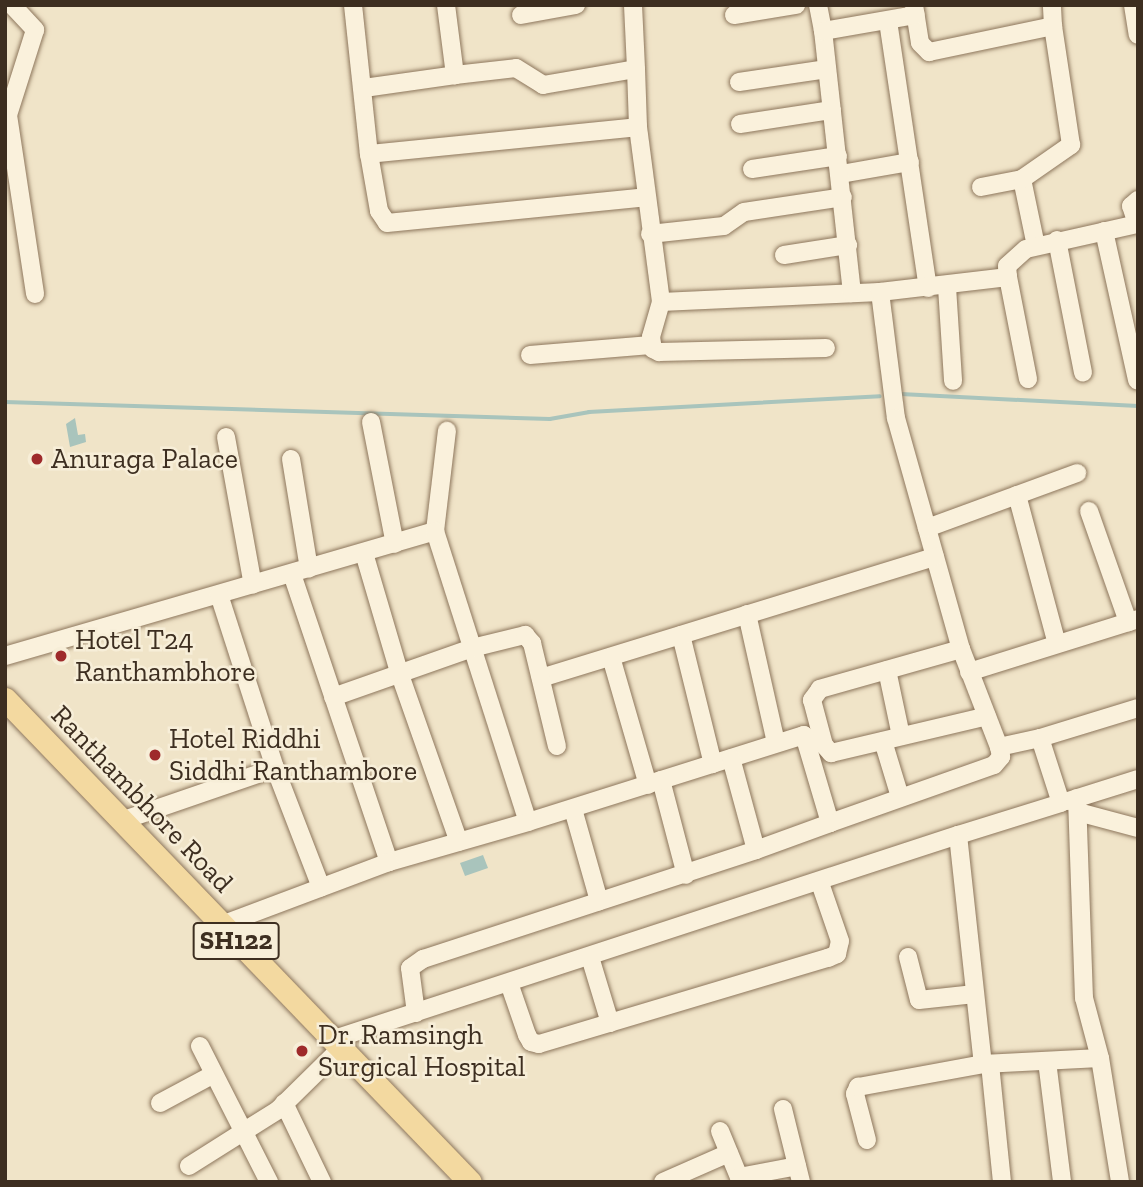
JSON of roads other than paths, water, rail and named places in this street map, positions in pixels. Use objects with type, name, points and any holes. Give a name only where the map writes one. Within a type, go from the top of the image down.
[{"type":"main road","name":"Ranthambhore Road","points":[[5,699],[470,1182]]},
{"type":"street","points":[[12,5],[35,30],[8,115],[36,294]]},
{"type":"street","points":[[353,5],[369,154],[379,211],[387,223],[646,197]]},
{"type":"street","points":[[446,5],[455,75]]},
{"type":"street","points":[[521,15],[576,5]]},
{"type":"street","points":[[634,5],[638,127],[661,302],[651,345]]},
{"type":"street","points":[[734,15],[796,5]]},
{"type":"street","points":[[818,5],[841,174],[852,293]]},
{"type":"street","points":[[981,187],[1022,178],[1071,145],[1052,5]]},
{"type":"street","points":[[1133,5],[1138,35]]},
{"type":"street","points":[[822,31],[888,21],[915,10],[920,43],[929,52],[1053,26]]},
{"type":"street","points":[[888,21],[928,288]]},
{"type":"street","points":[[364,89],[516,68],[543,85],[636,69]]},
{"type":"street","points":[[739,82],[827,69]]},
{"type":"street","points":[[740,124],[832,110]]},
{"type":"street","points":[[369,154],[638,127]]},
{"type":"street","points":[[752,169],[838,156]]},
{"type":"street","points":[[841,174],[910,162]]},
{"type":"street","points":[[1022,178],[1036,246]]},
{"type":"street","points":[[650,234],[724,226],[744,212],[843,197]]},
{"type":"street","points":[[1028,379],[1007,266],[1015,256],[1036,246],[1137,226],[1131,206],[1138,200]]},
{"type":"street","points":[[1104,231],[1133,341],[1137,380]]},
{"type":"street","points":[[1057,240],[1083,372]]},
{"type":"street","points":[[784,255],[848,245]]},
{"type":"street","points":[[661,302],[880,292],[947,287],[1008,277]]},
{"type":"street","points":[[947,287],[953,381]]},
{"type":"street","points":[[416,1013],[410,968],[423,958],[686,875],[995,765],[1000,757],[999,747],[961,649],[888,382],[880,292]]},
{"type":"street","points":[[530,355],[651,345],[659,352],[826,348]]},
{"type":"street","points":[[371,422],[395,544]]},
{"type":"street","points":[[447,431],[435,531],[528,822]]},
{"type":"street","points":[[226,438],[253,585]]},
{"type":"street","points":[[291,459],[301,571],[334,697],[389,862]]},
{"type":"street","points":[[927,528],[1077,473]]},
{"type":"street","points":[[1017,495],[1056,644]]},
{"type":"street","points":[[969,672],[1133,621],[1089,511]]},
{"type":"street","points":[[5,656],[435,531]]},
{"type":"street","points":[[364,553],[399,672],[459,842]]},
{"type":"street","points":[[541,678],[935,557]]},
{"type":"street","points":[[219,595],[275,768],[321,887]]},
{"type":"street","points":[[747,614],[776,743]]},
{"type":"street","points":[[334,697],[472,648],[525,635],[532,643],[557,746]]},
{"type":"street","points":[[681,635],[713,764]]},
{"type":"street","points":[[830,823],[812,733],[813,693],[961,649]]},
{"type":"street","points":[[611,657],[686,875]]},
{"type":"street","points":[[887,670],[901,736]]},
{"type":"street","points":[[999,747],[1040,738],[1138,708]]},
{"type":"street","points":[[812,733],[831,753],[987,716]]},
{"type":"street","points":[[221,925],[389,862],[573,809],[812,733]]},
{"type":"street","points":[[1040,738],[1072,804],[1084,998],[1100,1058],[1120,1182]]},
{"type":"street","points":[[883,741],[900,797]]},
{"type":"street","points":[[731,758],[756,850]]},
{"type":"street","points":[[121,821],[275,768]]},
{"type":"street","points":[[189,1166],[244,1134],[284,1103],[336,1045],[416,1013],[820,883],[958,835],[1072,804],[1138,779]]},
{"type":"street","points":[[1072,804],[1138,828]]},
{"type":"street","points":[[573,809],[599,901]]},
{"type":"street","points":[[958,835],[975,994],[1002,1182]]},
{"type":"street","points":[[509,983],[531,1042],[610,1023],[837,954],[840,941],[820,883]]},
{"type":"street","points":[[590,957],[610,1023]]},
{"type":"street","points":[[908,957],[919,1000],[975,994]]},
{"type":"street","points":[[200,1046],[269,1182]]},
{"type":"street","points":[[867,1140],[855,1094],[858,1087],[987,1064],[1100,1058]]},
{"type":"street","points":[[1047,1061],[1062,1182]]},
{"type":"street","points":[[160,1103],[214,1074]]},
{"type":"street","points":[[284,1103],[322,1182]]},
{"type":"street","points":[[720,1131],[739,1177],[799,1174],[783,1109]]},
{"type":"street","points":[[663,1182],[729,1153]]},
{"type":"water","points":[[75,418],[78,435],[85,434],[86,442],[70,447],[66,424]]},
{"type":"water","points":[[483,855],[488,868],[465,876],[460,863]]},
{"type":"waterway","points":[[901,394],[1138,406]]},
{"type":"waterway","points":[[5,402],[550,419],[589,412],[880,396]]},
{"type":"place","name":"Anuraga Palace","points":[[37,459]]},
{"type":"place","name":"Hotel T24 Ranthambhore","points":[[61,656]]},
{"type":"place","name":"Hotel Riddhi Siddhi Ranthambore","points":[[155,755]]},
{"type":"place","name":"Dr. Ramsingh Surgical Hospital","points":[[302,1051]]}]
